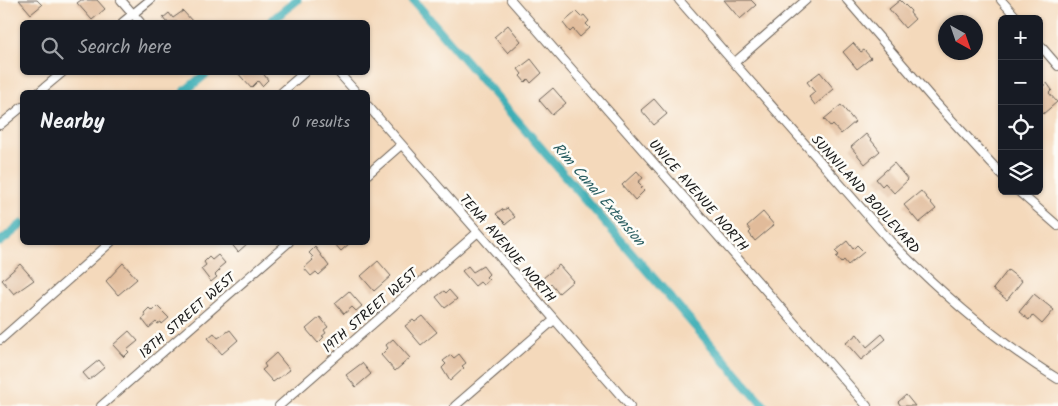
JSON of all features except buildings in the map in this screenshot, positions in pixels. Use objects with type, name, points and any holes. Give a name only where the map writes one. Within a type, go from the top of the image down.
[{"type":"street","points":[[121,0],[138,20]]},
{"type":"street","points":[[126,20],[150,0]]},
{"type":"street","name":"UNICE AVENUE NORTH","points":[[512,0],[867,406]]},
{"type":"street","name":"SUNNILAND BOULEVARD","points":[[679,0],[890,241],[925,277],[1003,343],[1058,379]]},
{"type":"street","points":[[734,63],[806,0]]},
{"type":"street","points":[[847,0],[936,103],[998,171]]},
{"type":"street","points":[[1001,0],[1014,15]]},
{"type":"street","points":[[1043,49],[1058,66]]},
{"type":"street","points":[[42,90],[60,75]]},
{"type":"street","points":[[284,90],[302,75]]},
{"type":"street","points":[[341,75],[354,90]]},
{"type":"street","name":"TENA AVENUE NORTH","points":[[370,108],[630,406]]},
{"type":"street","points":[[0,125],[20,109]]},
{"type":"street","points":[[370,172],[401,145]]},
{"type":"street","points":[[1023,195],[1058,226]]},
{"type":"street","name":"19TH STREET WEST","points":[[279,406],[478,232]]},
{"type":"street","points":[[0,340],[108,245]]},
{"type":"street","name":"18TH STREET WEST","points":[[101,406],[286,245]]},
{"type":"street","points":[[455,406],[554,320]]},
{"type":"waterway","points":[[272,20],[297,0]]},
{"type":"waterway","name":"Rim Canal Extension","points":[[413,0],[764,406]]},
{"type":"waterway","points":[[186,90],[204,75]]},
{"type":"waterway","points":[[0,242],[20,226]]}]
